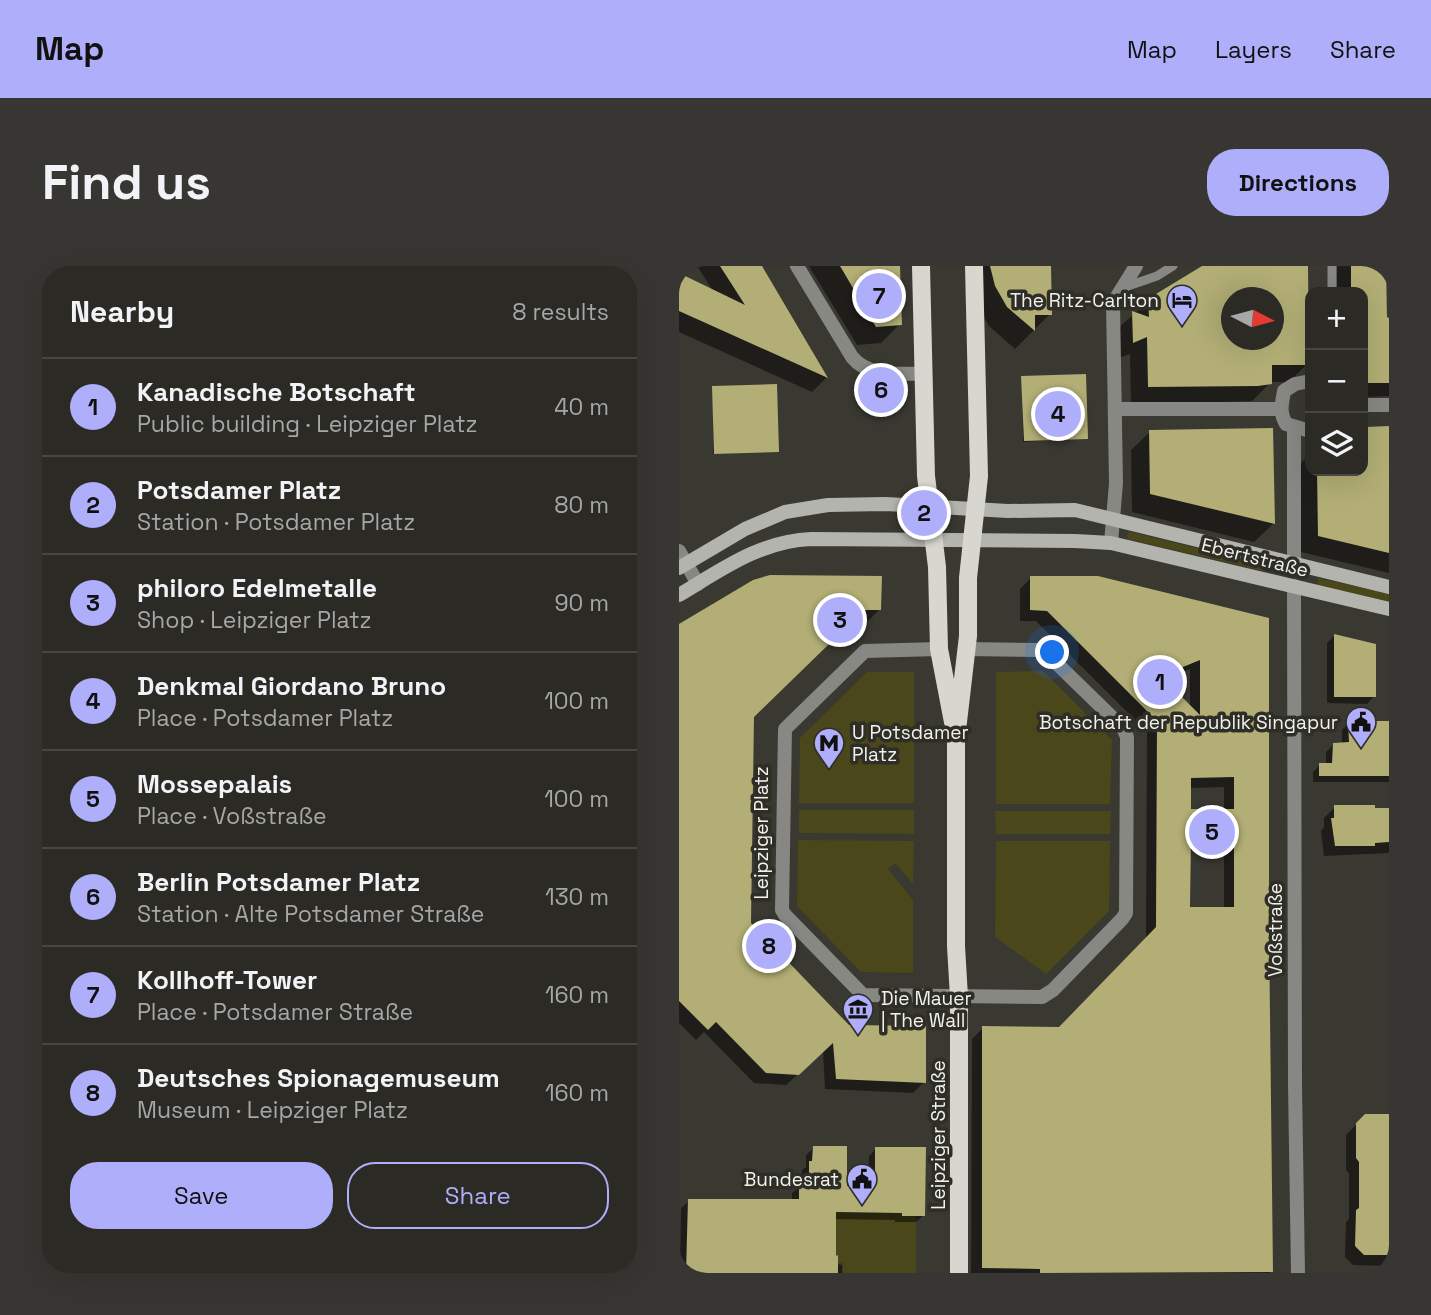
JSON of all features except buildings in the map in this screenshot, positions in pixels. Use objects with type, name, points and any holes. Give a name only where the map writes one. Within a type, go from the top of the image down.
[{"type":"main road","points":[[921,266],[929,506],[937,567],[939,649],[956,739]]},
{"type":"main road","points":[[959,997],[956,946],[956,739],[966,649],[968,578],[979,476],[974,266]]},
{"type":"main road","name":"Ebertstraße","points":[[682,561],[745,528],[797,509],[828,505],[1075,510],[1389,587]]},
{"type":"main road","name":"Ebertstraße","points":[[679,595],[756,550],[787,541],[1075,541],[1111,543],[1389,609]]},
{"type":"main road","points":[[1294,564],[1294,586]]},
{"type":"main road","name":"Leipziger Straße","points":[[959,997],[959,1273]]},
{"type":"street","points":[[797,266],[859,365],[879,372],[924,374]]},
{"type":"street","points":[[1111,543],[1116,483],[1113,309],[1115,297],[1136,266]]},
{"type":"street","points":[[1305,382],[1295,384],[1284,391],[1281,409],[1281,416],[1286,424],[1305,429]]},
{"type":"street","points":[[1368,405],[1389,405]]},
{"type":"street","points":[[1116,409],[1281,409]]},
{"type":"street","points":[[1294,428],[1294,564]]},
{"type":"street","points":[[682,561],[698,584]]},
{"type":"street","name":"Voßstraße","points":[[1294,586],[1294,1066],[1298,1273]]},
{"type":"street","name":"Leipziger Platz","points":[[939,649],[865,651],[785,729],[781,907],[785,915],[863,995],[1046,995],[1122,919],[1127,906],[1126,734],[1045,652],[966,649]]},
{"type":"lane","points":[[1121,288],[1157,276],[1173,266]]},
{"type":"lane","points":[[1332,266],[1332,287]]},
{"type":"shaded area","points":[[1130,532],[1266,565],[1264,571],[1128,539],[1127,534]]},
{"type":"shaded area","points":[[1318,578],[1389,594],[1389,602],[1318,585]]},
{"type":"shaded area","points":[[1043,671],[1112,740],[1110,804],[996,804],[996,672]]},
{"type":"shaded area","points":[[867,672],[914,672],[914,803],[799,803],[800,738]]},
{"type":"shaded area","points":[[799,810],[914,810],[914,834],[799,833]]},
{"type":"shaded area","points":[[995,811],[1111,811],[1110,834],[996,834]]},
{"type":"shaded area","points":[[798,840],[914,841],[913,884],[895,863],[888,869],[913,900],[913,973],[861,972],[797,906]]},
{"type":"shaded area","points":[[996,841],[1110,841],[1109,911],[1046,974],[995,937]]},
{"type":"shaded area","points":[[836,1212],[902,1213],[916,1216],[916,1273],[843,1273],[843,1263],[838,1263],[836,1256]]},
{"type":"place","name":"Kollhoff-Tower","points":[[879,296]]},
{"type":"place","name":"The Ritz-Carlton","points":[[1182,327]]},
{"type":"place","name":"Berlin Potsdamer Platz","points":[[881,390]]},
{"type":"place","name":"Denkmal Giordano Bruno","points":[[1058,414]]},
{"type":"place","name":"Potsdamer Platz","points":[[924,513]]},
{"type":"place","name":"philoro Edelmetalle","points":[[840,620]]},
{"type":"place","name":"Kanadische Botschaft","points":[[1160,682]]},
{"type":"place","name":"Botschaft der Republik Singapur","points":[[1361,749]]},
{"type":"place","name":"U Potsdamer Platz","points":[[829,770]]},
{"type":"place","name":"Mossepalais","points":[[1212,832]]},
{"type":"place","name":"Deutsches Spionagemuseum","points":[[769,946]]},
{"type":"place","name":"Die Mauer | The Wall","points":[[858,1036]]},
{"type":"place","name":"Bundesrat","points":[[862,1206]]}]
